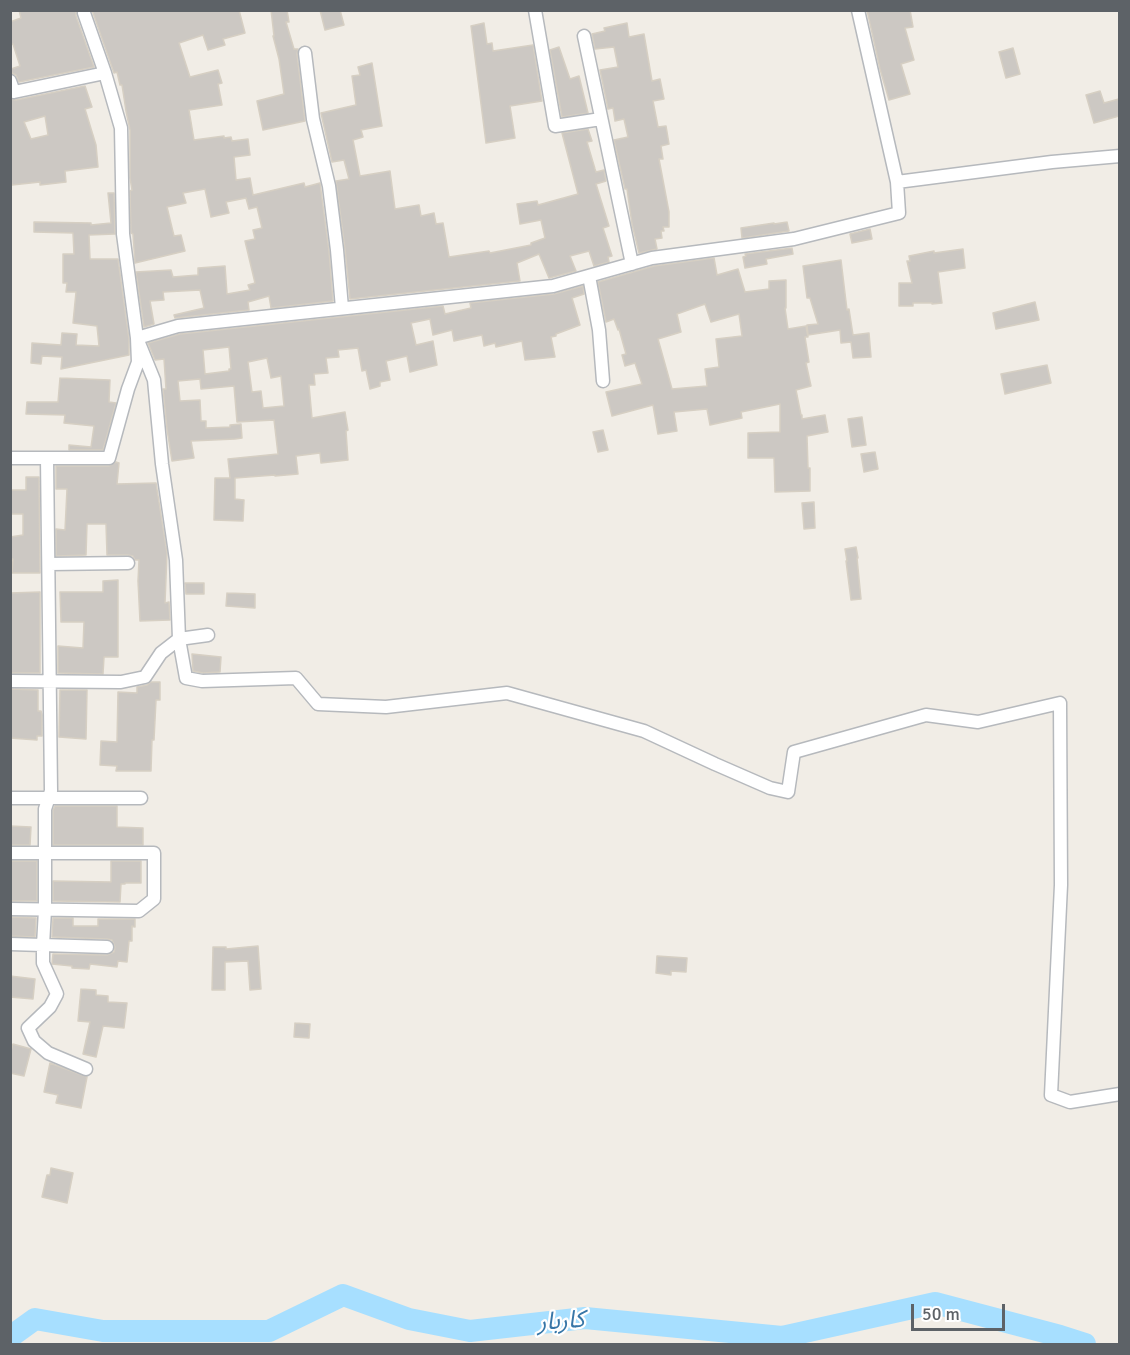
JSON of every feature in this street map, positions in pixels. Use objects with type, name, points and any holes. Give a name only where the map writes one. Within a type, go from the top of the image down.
[{"type":"street","points":[[535,10],[555,126],[602,119]]},
{"type":"street","points":[[137,338],[178,326],[553,285],[652,258],[794,239],[899,213],[897,182],[858,10]]},
{"type":"street","points":[[10,458],[109,458],[138,362],[137,338],[123,234],[121,129],[84,13]]},
{"type":"street","points":[[584,36],[632,264]]},
{"type":"street","points":[[305,53],[313,119],[329,186],[342,308]]},
{"type":"street","points":[[10,81],[14,92],[105,73]]},
{"type":"street","points":[[897,182],[1052,162],[1119,156]]},
{"type":"street","points":[[589,276],[599,330],[603,381]]},
{"type":"street","points":[[137,338],[154,380],[162,464],[176,560],[179,639],[186,678],[202,681],[296,678],[318,704],[386,707],[507,693],[644,731],[770,788],[789,792],[794,752],[926,715],[978,722],[1060,703],[1061,885],[1051,1095],[1070,1102],[1119,1094]]},
{"type":"street","points":[[47,458],[51,791],[45,809],[43,945],[44,963],[57,994],[50,1007],[28,1028],[34,1041],[48,1053],[86,1069]]},
{"type":"street","points":[[49,564],[128,562]]},
{"type":"street","points":[[10,681],[121,682],[145,677],[160,653],[179,639],[208,635]]},
{"type":"street","points":[[10,798],[141,798]]},
{"type":"street","points":[[10,853],[154,853],[154,898],[140,911],[10,909]]},
{"type":"street","points":[[10,944],[107,947]]},
{"type":"building","points":[[19,10],[76,10],[76,16],[94,67],[19,82],[11,69],[20,66],[13,44],[10,45],[10,22],[21,18]]},
{"type":"building","points":[[92,10],[239,10],[245,33],[223,39],[225,45],[208,50],[203,35],[179,43],[190,77],[218,70],[222,83],[218,84],[222,105],[189,110],[194,140],[224,136],[224,138],[231,137],[232,141],[248,139],[250,155],[234,157],[236,180],[250,178],[253,195],[304,183],[305,187],[320,183],[333,301],[271,308],[269,296],[248,302],[249,310],[175,318],[174,315],[204,308],[200,290],[163,292],[164,300],[150,301],[154,324],[144,327],[136,272],[171,270],[173,277],[198,275],[198,268],[225,266],[227,294],[250,290],[248,285],[255,283],[245,241],[255,239],[253,230],[262,228],[257,207],[249,209],[246,198],[226,202],[229,213],[211,217],[205,189],[183,193],[186,203],[167,207],[174,236],[181,235],[185,251],[135,263],[133,234],[131,233],[130,130],[122,85],[120,85],[117,72],[114,73]]},
{"type":"building","points":[[271,10],[287,10],[289,22],[286,22],[294,49],[298,49],[305,121],[263,130],[257,101],[284,94],[273,36]]},
{"type":"building","points":[[320,10],[340,10],[344,25],[325,30]]},
{"type":"building","points":[[867,10],[910,10],[913,27],[905,28],[914,60],[901,64],[910,94],[889,100]]},
{"type":"building","points":[[484,23],[487,44],[492,43],[493,51],[533,45],[542,101],[510,106],[515,138],[486,143],[471,26]]},
{"type":"building","points":[[627,23],[629,37],[644,34],[652,81],[660,79],[664,99],[653,101],[658,127],[666,126],[669,144],[661,146],[663,159],[659,159],[669,212],[669,227],[663,227],[662,238],[655,239],[657,249],[639,253],[627,189],[625,189],[614,140],[628,137],[624,119],[615,121],[613,108],[608,109],[600,70],[618,67],[614,47],[595,49],[592,34],[605,31],[604,28]]},
{"type":"building","points":[[559,47],[570,79],[579,76],[588,113],[562,117],[550,50]]},
{"type":"building","points":[[1013,48],[1020,74],[1006,78],[999,52]]},
{"type":"building","points":[[372,63],[382,126],[361,130],[363,137],[353,140],[360,176],[390,171],[395,209],[419,205],[421,216],[434,213],[436,224],[443,223],[449,257],[489,251],[490,253],[531,245],[545,238],[541,220],[520,224],[517,204],[537,201],[538,205],[578,194],[562,133],[588,129],[592,141],[587,142],[596,172],[604,170],[606,181],[596,184],[609,226],[603,228],[612,256],[608,257],[609,262],[594,266],[589,251],[570,256],[576,271],[549,278],[539,254],[517,263],[520,281],[350,299],[336,181],[349,179],[344,160],[332,162],[321,113],[356,105],[352,76],[360,75],[358,67]]},
{"type":"building","points":[[85,86],[92,107],[85,109],[96,145],[98,167],[65,171],[66,182],[12,185],[10,99],[16,100]],"holes":[[[45,116],[48,135],[31,139],[24,122]]]},
{"type":"building","points":[[1100,91],[1104,103],[1119,99],[1119,116],[1094,123],[1086,95]]},
{"type":"building","points":[[108,193],[114,193],[115,234],[89,235],[90,259],[118,259],[129,339],[129,355],[61,369],[62,357],[42,356],[41,364],[31,363],[32,343],[61,345],[62,333],[77,334],[76,345],[99,346],[97,326],[73,323],[76,292],[66,292],[67,283],[63,283],[63,254],[74,254],[73,233],[34,232],[34,222],[91,223],[91,225],[111,223]]},
{"type":"building","points":[[787,222],[789,231],[742,238],[741,228]]},
{"type":"building","points":[[870,229],[872,239],[852,243],[850,234]]},
{"type":"building","points":[[792,248],[793,254],[766,259],[767,264],[745,268],[743,257],[746,256],[745,254]]},
{"type":"building","points":[[963,249],[965,268],[938,272],[942,303],[913,303],[913,306],[899,306],[899,283],[912,283],[907,261],[910,261],[909,256]]},
{"type":"building","points":[[714,258],[717,275],[738,269],[745,292],[769,289],[769,281],[786,280],[785,308],[788,329],[806,326],[808,337],[805,337],[809,362],[806,363],[811,386],[796,390],[802,419],[825,415],[828,432],[807,436],[810,491],[775,492],[774,458],[748,458],[748,433],[780,432],[780,404],[741,412],[742,418],[710,425],[707,409],[674,412],[677,431],[658,434],[653,405],[612,416],[606,392],[642,384],[635,363],[625,366],[622,355],[626,354],[614,319],[606,322],[598,282],[654,266]],"holes":[[[705,304],[711,322],[739,314],[742,336],[716,339],[719,367],[705,369],[707,386],[672,389],[658,339],[681,332],[677,314]]]},
{"type":"building","points":[[841,260],[847,310],[849,309],[853,335],[869,333],[871,357],[853,358],[851,342],[841,343],[840,330],[808,335],[807,325],[818,324],[810,298],[807,298],[803,266]]},
{"type":"building","points":[[583,286],[584,294],[572,298],[580,325],[551,337],[555,357],[525,360],[522,341],[496,347],[495,343],[484,346],[482,335],[454,341],[452,330],[433,335],[430,319],[411,323],[416,345],[433,341],[437,365],[410,372],[407,356],[386,361],[390,380],[380,382],[380,386],[370,389],[366,370],[362,371],[358,348],[338,350],[339,357],[326,358],[328,373],[314,374],[315,385],[309,385],[312,418],[345,412],[348,430],[346,431],[348,460],[321,463],[320,453],[296,456],[298,474],[235,478],[235,499],[244,500],[243,521],[214,520],[215,478],[230,478],[228,459],[278,454],[274,420],[237,422],[234,386],[201,389],[200,379],[178,381],[180,401],[200,400],[201,421],[206,421],[206,428],[241,424],[242,438],[191,441],[194,458],[172,461],[163,389],[166,389],[164,359],[155,360],[148,343],[180,334],[443,306],[445,314],[471,308],[470,303],[554,294]],"holes":[[[229,347],[231,369],[205,374],[203,350]],[[267,358],[271,378],[281,376],[284,406],[263,408],[261,391],[252,392],[248,362]]]},
{"type":"building","points":[[1035,302],[1039,320],[996,329],[993,313]]},
{"type":"building","points":[[1047,365],[1051,383],[1005,394],[1001,374]]},
{"type":"building","points":[[60,378],[110,380],[109,402],[116,403],[103,450],[69,450],[69,445],[91,447],[94,426],[64,423],[65,415],[26,414],[27,402],[58,402]]},
{"type":"building","points":[[862,417],[866,445],[852,447],[848,419]]},
{"type":"building","points":[[603,430],[608,450],[598,452],[593,432]]},
{"type":"building","points":[[875,452],[878,469],[864,472],[861,454]]},
{"type":"building","points":[[116,462],[119,463],[117,484],[156,483],[167,553],[165,603],[169,602],[170,620],[140,621],[139,560],[128,555],[107,555],[106,524],[87,524],[86,555],[56,556],[56,529],[65,530],[67,489],[56,489],[56,466],[109,466]]},
{"type":"building","points":[[26,477],[39,477],[40,573],[12,573],[10,537],[23,535],[23,514],[10,514],[10,490],[26,490]]},
{"type":"building","points":[[814,502],[815,528],[804,529],[802,503]]},
{"type":"building","points":[[856,547],[861,599],[851,600],[845,549]]},
{"type":"building","points":[[118,580],[118,657],[104,657],[103,674],[58,673],[58,646],[83,648],[84,622],[61,622],[60,592],[103,592],[103,581]]},
{"type":"building","points":[[185,583],[204,583],[204,594],[186,594]]},
{"type":"building","points":[[40,592],[40,673],[10,673],[10,593]]},
{"type":"building","points":[[227,593],[255,594],[255,608],[226,606]]},
{"type":"building","points":[[192,654],[221,657],[220,672],[193,671]]},
{"type":"building","points":[[151,682],[160,682],[160,700],[156,700],[151,771],[116,771],[117,766],[100,765],[101,741],[117,742],[118,692],[137,693],[137,687]]},
{"type":"building","points":[[10,689],[38,690],[38,711],[41,711],[42,715],[42,736],[37,736],[37,740],[10,738]]},
{"type":"building","points":[[60,690],[87,690],[86,739],[59,737]]},
{"type":"building","points":[[55,806],[117,806],[117,827],[143,828],[143,845],[53,845]]},
{"type":"building","points":[[10,826],[31,827],[30,845],[10,845]]},
{"type":"building","points":[[10,861],[37,861],[37,901],[10,901]]},
{"type":"building","points":[[111,861],[141,861],[141,883],[121,884],[120,902],[53,901],[53,881],[111,882]]},
{"type":"building","points":[[10,917],[36,918],[35,937],[10,936]]},
{"type":"building","points":[[53,918],[73,918],[73,926],[98,926],[98,919],[135,919],[135,927],[132,926],[132,941],[129,941],[127,962],[118,961],[117,967],[90,964],[89,969],[52,964],[53,954],[107,955],[114,952],[115,947],[112,940],[107,939],[52,937]]},
{"type":"building","points":[[258,946],[261,989],[250,990],[248,961],[225,962],[225,990],[212,990],[213,947],[226,947],[226,949]]},
{"type":"building","points":[[657,956],[687,958],[686,972],[671,971],[671,975],[656,973]]},
{"type":"building","points":[[10,976],[35,979],[33,999],[10,997]]},
{"type":"building","points":[[81,989],[96,990],[96,995],[108,996],[108,1002],[127,1003],[124,1028],[103,1026],[96,1057],[83,1054],[90,1022],[78,1021]]},
{"type":"building","points":[[295,1023],[310,1024],[309,1038],[294,1037]]},
{"type":"building","points":[[13,1044],[31,1049],[24,1076],[10,1073],[10,1054]]},
{"type":"building","points":[[50,1063],[87,1077],[81,1108],[56,1103],[58,1095],[44,1092]]},
{"type":"building","points":[[51,1168],[73,1173],[67,1203],[42,1197]]},
{"type":"waterway","name":"کاربار","points":[[10,1337],[35,1319],[103,1331],[269,1331],[343,1295],[409,1319],[470,1331],[585,1318],[782,1337],[935,1303],[1085,1344]]}]
